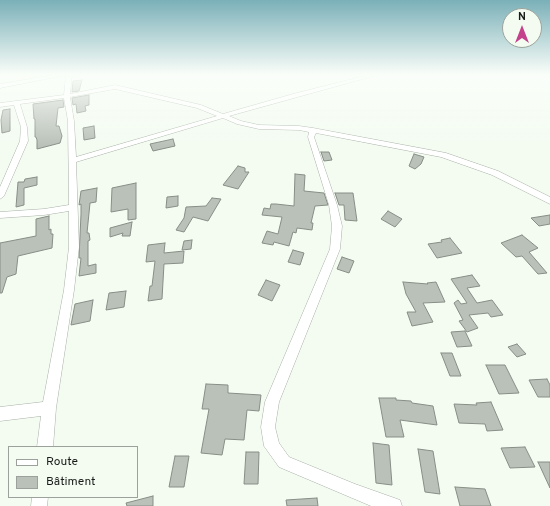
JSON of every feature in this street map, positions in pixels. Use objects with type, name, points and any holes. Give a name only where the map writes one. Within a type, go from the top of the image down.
[{"type":"street","points":[[0,105],[48,99]]},
{"type":"street","points":[[45,446],[49,408],[74,247],[71,121],[67,99]]},
{"type":"street","points":[[162,99],[199,106],[239,123],[259,127],[284,126],[313,130],[444,155],[495,173],[550,202]]},
{"type":"street","points":[[71,161],[283,99]]},
{"type":"street","points":[[0,196],[24,141],[24,127],[17,103]]},
{"type":"street","points":[[313,130],[311,137],[333,205],[338,226],[335,249],[272,402],[268,427],[272,446],[284,462],[354,492],[394,506]]},
{"type":"street","points":[[0,215],[44,212],[72,207]]},
{"type":"street","points":[[0,414],[49,408]]},
{"type":"building","points":[[72,99],[89,99],[89,105],[85,106],[86,111],[77,113],[76,104],[73,105]]},
{"type":"building","points":[[63,100],[64,107],[58,108],[56,126],[59,126],[62,136],[60,143],[37,149],[33,104]]},
{"type":"building","points":[[10,109],[10,131],[2,133],[1,120],[3,110]]},
{"type":"building","points":[[94,126],[95,138],[84,140],[83,128]]},
{"type":"building","points":[[173,139],[175,146],[153,151],[150,144]]},
{"type":"building","points":[[321,152],[329,152],[332,160],[324,161]]},
{"type":"building","points":[[414,154],[424,157],[421,164],[415,169],[409,166]]},
{"type":"building","points":[[238,166],[245,168],[245,172],[249,172],[238,189],[223,185]]},
{"type":"building","points":[[295,174],[305,175],[304,191],[324,193],[328,205],[315,206],[311,223],[313,223],[312,230],[297,228],[296,233],[293,232],[289,246],[274,242],[273,245],[262,243],[267,231],[278,234],[282,217],[262,215],[264,208],[270,209],[271,204],[294,206]]},
{"type":"building","points":[[37,177],[37,185],[24,188],[24,205],[16,207],[18,182],[24,182],[25,179]]},
{"type":"building","points":[[136,183],[136,219],[128,220],[128,209],[111,212],[112,188]]},
{"type":"building","points":[[97,188],[96,202],[90,203],[87,233],[89,233],[90,240],[88,241],[88,266],[96,264],[96,273],[79,276],[81,258],[79,258],[81,204],[79,205],[81,191]]},
{"type":"building","points":[[335,193],[353,193],[357,221],[345,220],[344,205],[339,205]]},
{"type":"building","points":[[178,196],[178,206],[166,208],[167,197]]},
{"type":"building","points":[[212,198],[221,199],[208,221],[193,217],[184,232],[176,230],[184,218],[186,207],[206,206]]},
{"type":"building","points":[[388,211],[402,219],[395,227],[381,219]]},
{"type":"building","points":[[550,215],[550,224],[539,226],[531,218]]},
{"type":"building","points":[[49,216],[49,230],[51,229],[51,234],[53,234],[52,248],[18,256],[16,274],[7,277],[2,293],[0,293],[0,243],[36,236],[36,219]]},
{"type":"building","points":[[132,222],[130,236],[122,236],[123,233],[110,237],[110,228]]},
{"type":"building","points":[[522,235],[538,248],[529,252],[547,273],[538,274],[522,256],[516,257],[501,243]]},
{"type":"building","points":[[450,238],[462,253],[437,258],[428,244],[442,242],[441,240]]},
{"type":"building","points":[[192,240],[191,249],[182,250],[184,241]]},
{"type":"building","points":[[165,243],[164,253],[184,251],[183,263],[164,264],[162,299],[148,301],[150,286],[152,286],[155,261],[146,262],[148,245]]},
{"type":"building","points":[[293,250],[304,253],[300,265],[288,262]]},
{"type":"building","points":[[342,257],[354,261],[349,273],[337,269]]},
{"type":"building","points":[[472,275],[480,286],[467,288],[477,303],[492,300],[503,315],[491,317],[488,313],[469,315],[478,328],[467,332],[459,321],[463,320],[454,303],[458,300],[461,304],[467,303],[451,279]]},
{"type":"building","points":[[266,280],[280,285],[272,301],[258,295]]},
{"type":"building","points":[[403,282],[428,284],[427,283],[436,282],[445,302],[423,303],[433,322],[412,326],[407,312],[416,312],[406,294]]},
{"type":"building","points":[[126,291],[124,307],[106,310],[109,293]]},
{"type":"building","points":[[93,300],[90,321],[71,325],[75,304]]},
{"type":"building","points":[[465,331],[472,346],[457,347],[451,332]]},
{"type":"building","points":[[517,344],[526,354],[517,357],[508,347]]},
{"type":"building","points":[[441,353],[452,353],[461,376],[450,376]]},
{"type":"building","points":[[486,365],[505,365],[519,393],[499,394]]},
{"type":"building","points":[[547,379],[550,385],[550,397],[538,397],[529,380]]},
{"type":"building","points":[[206,384],[228,385],[228,393],[261,395],[259,411],[247,410],[244,440],[225,439],[222,455],[201,453],[209,409],[202,409]]},
{"type":"building","points":[[379,398],[396,398],[396,400],[411,401],[412,403],[433,406],[437,425],[400,420],[404,437],[386,437]]},
{"type":"building","points":[[491,402],[503,430],[487,431],[485,424],[459,423],[454,404],[477,405],[476,403]]},
{"type":"building","points":[[373,443],[389,445],[392,485],[376,483]]},
{"type":"building","points":[[525,447],[535,467],[510,468],[501,448]]},
{"type":"building","points":[[418,449],[433,451],[440,494],[425,492]]},
{"type":"building","points":[[246,452],[259,452],[258,484],[244,484]]},
{"type":"building","points":[[175,456],[189,456],[184,487],[169,487]]},
{"type":"building","points":[[538,462],[550,462],[550,488]]},
{"type":"building","points":[[455,487],[485,489],[491,506],[460,506]]},
{"type":"building","points":[[153,496],[153,506],[127,506],[126,503]]},
{"type":"building","points":[[317,498],[318,506],[287,506],[286,500]]}]
